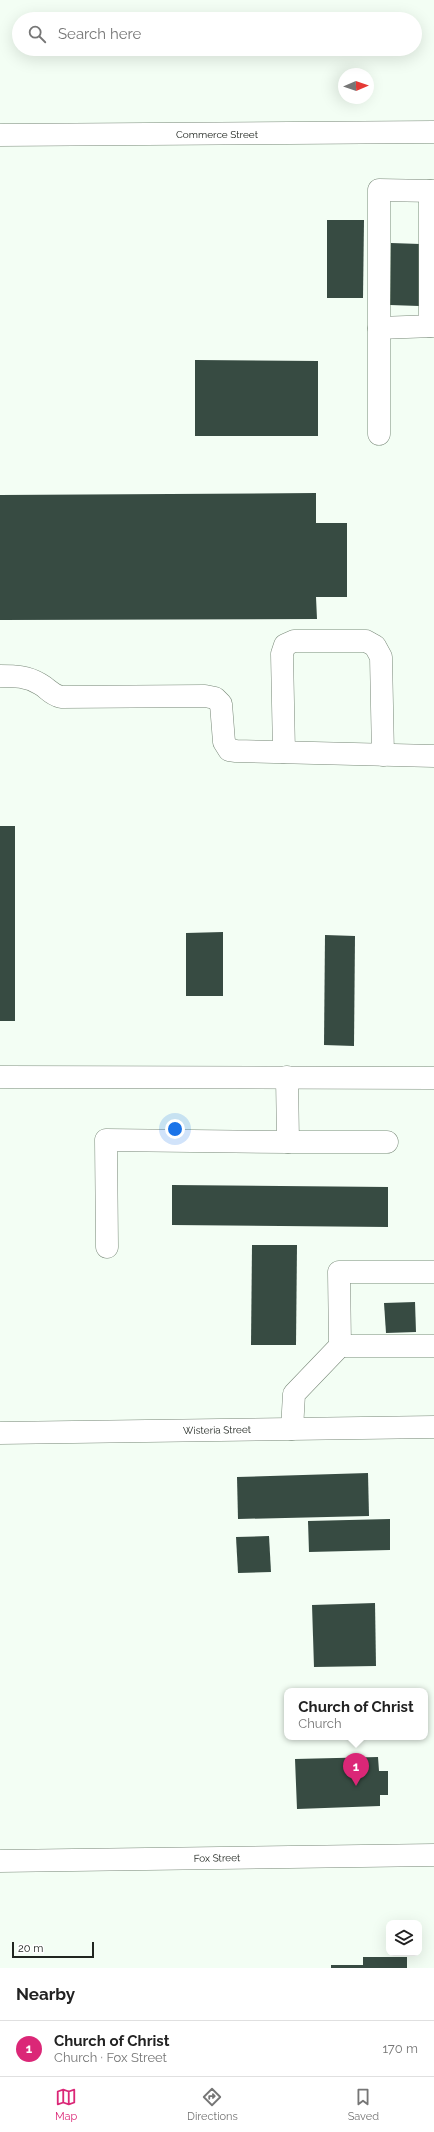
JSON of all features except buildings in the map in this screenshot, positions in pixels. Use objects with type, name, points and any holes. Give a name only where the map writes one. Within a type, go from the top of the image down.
[{"type":"street","name":"Commerce Street","points":[[0,135],[434,132]]},
{"type":"street","points":[[379,328],[432,326],[432,191],[379,190],[379,328],[379,434]]},
{"type":"street","points":[[284,752],[282,654],[285,645],[294,641],[366,641],[375,646],[381,657],[383,755]]},
{"type":"street","points":[[0,676],[25,676],[41,684],[51,694],[61,697],[205,696],[215,698],[221,704],[224,742],[229,750],[434,756]]},
{"type":"street","points":[[0,1077],[434,1078]]},
{"type":"street","points":[[287,1077],[288,1142]]},
{"type":"street","points":[[107,1247],[106,1140],[387,1142]]},
{"type":"street","points":[[292,1429],[294,1394],[340,1346],[340,1272],[434,1272]]},
{"type":"street","points":[[340,1346],[434,1346]]},
{"type":"street","name":"Wisteria Street","points":[[0,1433],[434,1427]]},
{"type":"street","name":"Fox Street","points":[[0,1861],[434,1855]]},
{"type":"place","name":"Church of Christ","points":[[356,1786]]}]
